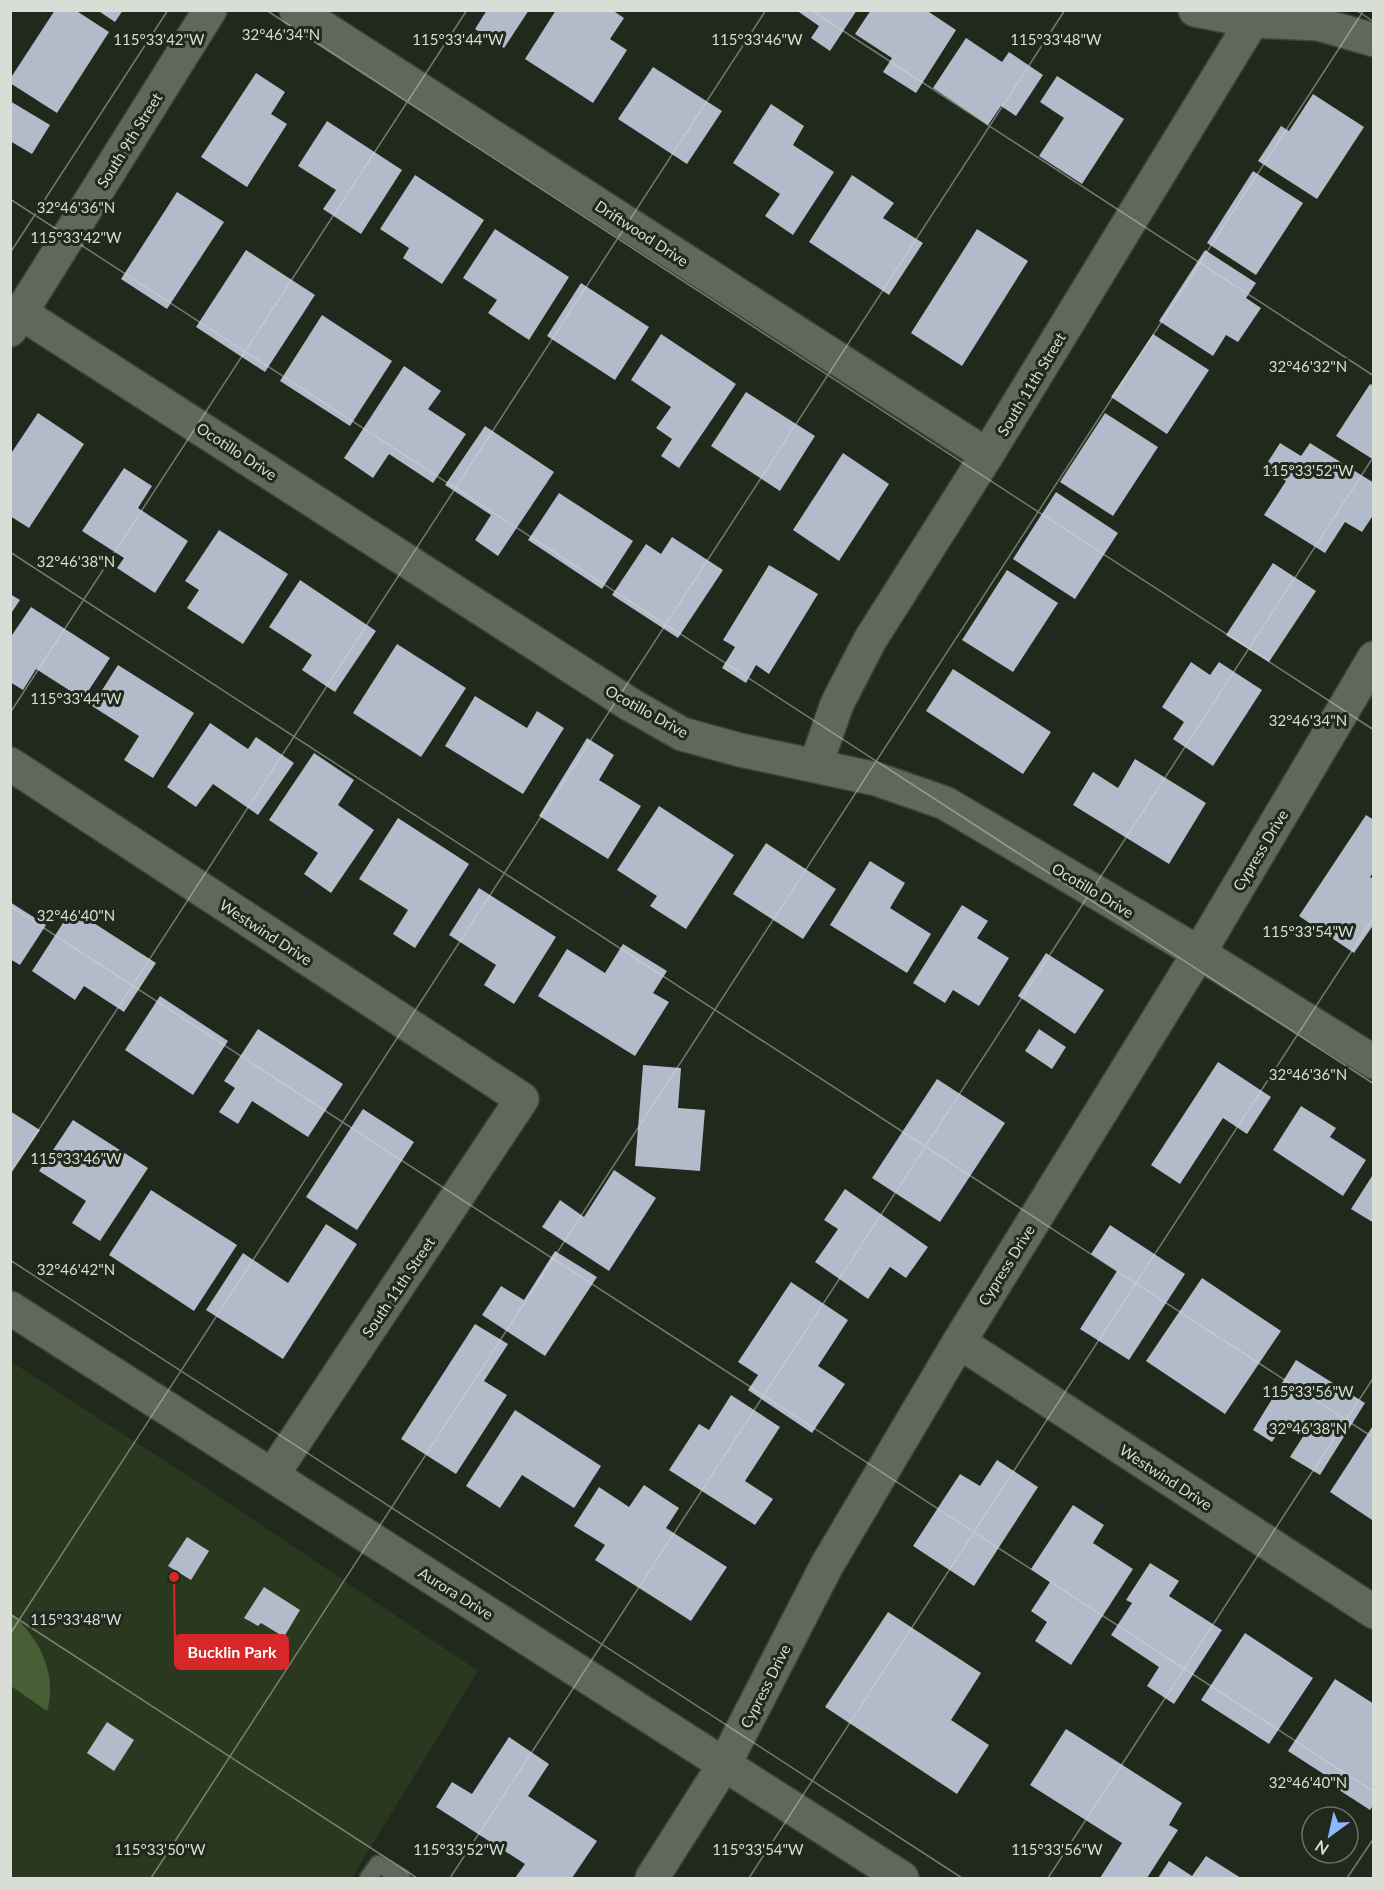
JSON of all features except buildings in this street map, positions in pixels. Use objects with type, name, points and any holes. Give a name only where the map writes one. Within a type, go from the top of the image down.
[{"type":"street","name":"South 9th Street","points":[[16,321],[210,10]]},
{"type":"street","name":"Driftwood Drive","points":[[296,10],[987,455]]},
{"type":"street","points":[[1195,10],[1318,24],[1374,40]]},
{"type":"street","name":"South 11th Street","points":[[816,764],[837,704],[870,640],[987,455],[1256,16]]},
{"type":"street","name":"Ocotillo Drive","points":[[16,321],[631,705],[682,734],[740,750],[816,764],[876,779],[945,803],[1199,953],[1374,1062]]},
{"type":"street","name":"Cypress Drive","points":[[652,1878],[725,1764],[827,1564],[959,1341],[1199,953],[1374,658]]},
{"type":"street","name":"Westwind Drive","points":[[10,764],[522,1099]]},
{"type":"street","name":"South 11th Street","points":[[273,1474],[522,1099]]},
{"type":"street","name":"Aurora Drive","points":[[10,1308],[902,1878]]},
{"type":"street","name":"Westwind Drive","points":[[959,1341],[1374,1612]]},
{"type":"lane","points":[[368,1878],[378,1864],[402,1878]]},
{"type":"shaded area","points":[[10,1361],[199,1483],[478,1671],[352,1878],[11,1878]]},
{"type":"shaded area","points":[[11,1614],[30,1634],[44,1658],[50,1684],[47,1711],[11,1686]]},
{"type":"place","name":"Bucklin Park","points":[[174,1577]]}]
